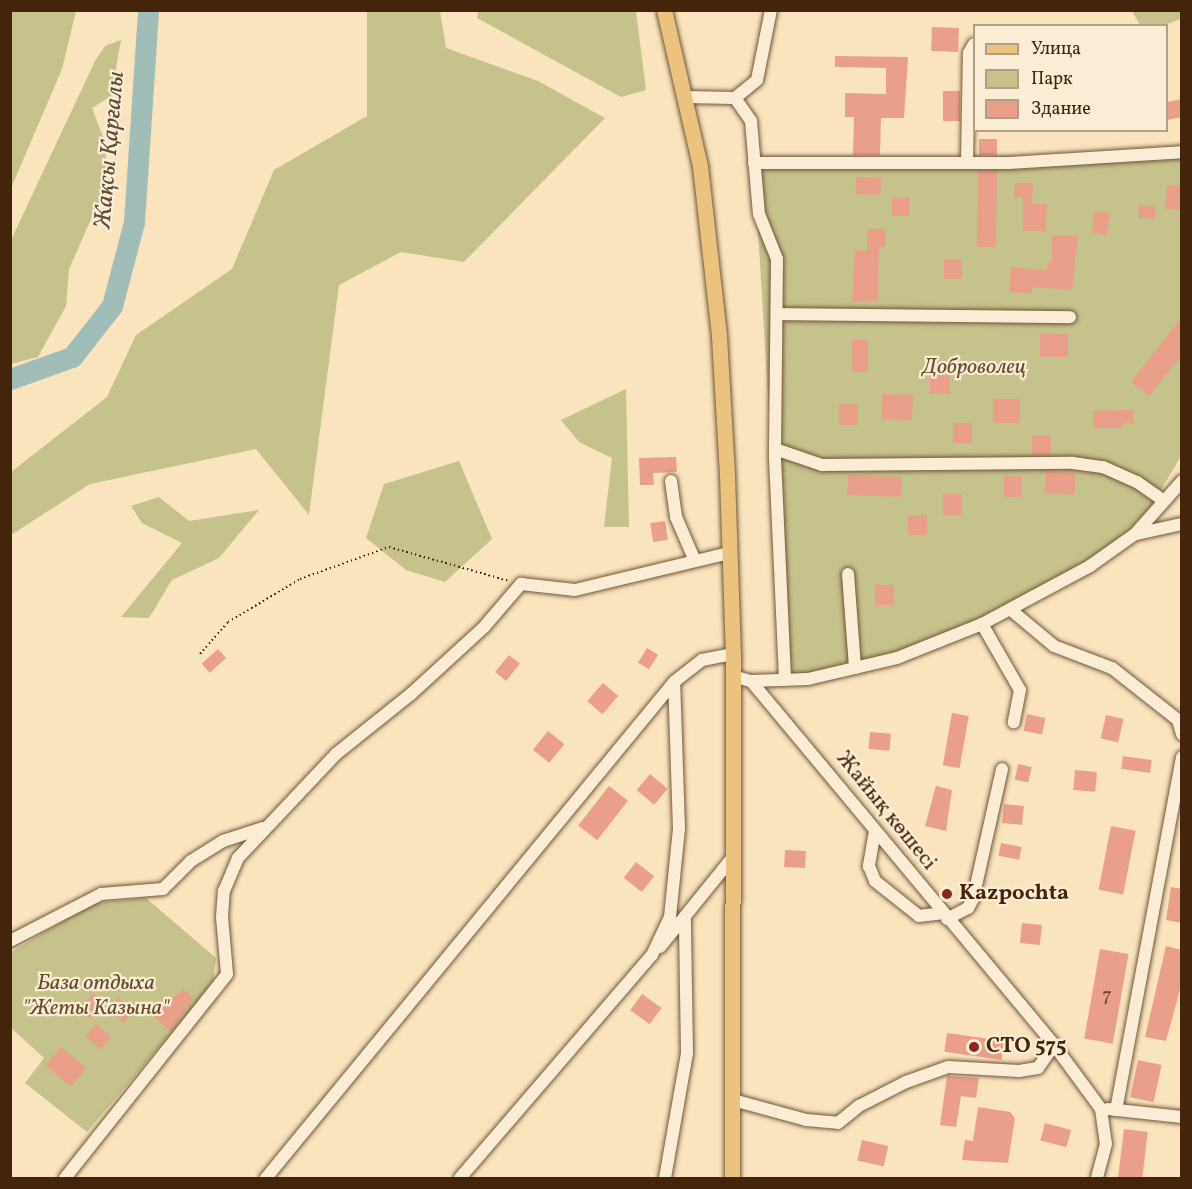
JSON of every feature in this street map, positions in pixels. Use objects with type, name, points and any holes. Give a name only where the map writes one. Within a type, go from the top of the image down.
[{"type":"main road","points":[[664,10],[700,166],[719,336],[733,654],[732,1179]]},
{"type":"street","points":[[685,98],[735,98],[757,80],[771,10]]},
{"type":"street","points":[[967,163],[969,53],[973,47]]},
{"type":"street","points":[[735,98],[751,121],[759,214],[777,259],[775,448],[785,680]]},
{"type":"street","points":[[754,163],[967,163],[1182,152]]},
{"type":"street","points":[[777,314],[1070,317]]},
{"type":"street","points":[[775,448],[822,465],[1073,463],[1103,467],[1137,482],[1164,501]]},
{"type":"street","points":[[671,481],[676,517],[695,561]]},
{"type":"street","points":[[733,676],[751,681],[785,680],[855,668],[897,658],[982,624],[1090,567],[1135,534],[1182,481]]},
{"type":"street","points":[[1135,534],[1182,524]]},
{"type":"street","points":[[65,1179],[227,974],[222,917],[224,891],[238,858],[336,754],[411,694],[484,627],[521,584],[575,590],[729,553]]},
{"type":"street","points":[[848,574],[855,668]]},
{"type":"street","points":[[1011,610],[1054,646],[1112,668],[1178,720],[1182,734]]},
{"type":"street","points":[[982,624],[1020,690],[1014,722]]},
{"type":"street","points":[[266,1179],[674,682],[702,660],[733,654]]},
{"type":"street","name":"Жайық көшесі","points":[[751,681],[944,916],[1054,1045],[1101,1109]]},
{"type":"street","points":[[652,955],[670,916],[679,828],[674,682]]},
{"type":"street","points":[[1116,1110],[1182,757]]},
{"type":"street","points":[[875,831],[869,866],[875,881],[919,916],[944,916],[968,908],[973,899],[1002,769]]},
{"type":"street","points":[[10,940],[101,894],[163,889],[191,861],[223,841],[264,828]]},
{"type":"street","points":[[460,1179],[652,955],[685,920],[733,857]]},
{"type":"street","points":[[665,1179],[687,1053],[685,920]]},
{"type":"street","points":[[733,1100],[806,1120],[838,1123],[859,1106],[897,1086],[948,1067],[1019,1071],[1038,1068],[1054,1045]]},
{"type":"street","points":[[1097,1179],[1106,1144],[1101,1109],[1182,1117]]},
{"type":"path","points":[[200,654],[228,622],[300,579],[389,547],[440,564],[521,584]]},
{"type":"green space","points":[[11,10],[76,11],[62,69],[11,188]]},
{"type":"green space","points":[[479,10],[636,11],[646,90],[621,97],[477,18]]},
{"type":"green space","points":[[367,11],[440,11],[446,48],[538,81],[605,118],[464,262],[401,252],[339,285],[309,515],[256,449],[90,484],[11,535],[11,472],[107,397],[136,335],[232,269],[274,170],[367,116]]},
{"type":"green space","points":[[1132,11],[1181,11],[1181,19],[1167,24],[1139,24]]},
{"type":"green space","points":[[121,40],[111,96],[92,108],[103,137],[109,179],[69,269],[66,306],[38,357],[11,364],[11,240],[95,61],[105,46]]},
{"type":"green space","name":"Доброволец","points":[[1181,151],[1181,456],[1135,534],[982,624],[855,668],[785,680],[754,163]]},
{"type":"green space","points":[[626,389],[629,527],[604,527],[612,458],[579,442],[561,420]]},
{"type":"green space","points":[[459,461],[492,539],[445,582],[406,570],[366,538],[384,484]]},
{"type":"green space","points":[[159,497],[189,521],[259,510],[219,558],[172,580],[149,618],[121,617],[182,543],[142,523],[131,506]]},
{"type":"green space","name":"База отдыха \"Жеты Казына\"","points":[[146,898],[216,958],[213,984],[87,1132],[25,1083],[44,1058],[11,1028],[11,952],[94,903]]},
{"type":"building","points":[[932,27],[959,28],[958,52],[931,51]]},
{"type":"building","points":[[835,56],[908,57],[904,118],[881,118],[880,155],[853,155],[854,117],[845,117],[845,93],[886,94],[886,68],[835,67]]},
{"type":"building","points":[[943,91],[960,91],[960,121],[943,121]]},
{"type":"building","points":[[1182,99],[1182,117],[1168,120],[1168,102]]},
{"type":"building","points":[[979,139],[997,139],[997,155],[979,155]]},
{"type":"building","points":[[978,171],[997,171],[996,247],[977,247]]},
{"type":"building","points":[[856,177],[881,178],[880,195],[855,194]]},
{"type":"building","points":[[1015,183],[1033,183],[1032,204],[1047,204],[1046,231],[1023,231],[1023,198],[1014,198]]},
{"type":"building","points":[[1167,185],[1182,186],[1180,210],[1165,209]]},
{"type":"building","points":[[892,198],[909,198],[909,216],[892,216]]},
{"type":"building","points":[[1139,205],[1156,206],[1155,219],[1138,218]]},
{"type":"building","points":[[1095,211],[1110,213],[1107,235],[1092,233]]},
{"type":"building","points":[[868,229],[886,229],[885,247],[879,247],[878,301],[852,302],[855,250],[867,251]]},
{"type":"building","points":[[1052,235],[1078,235],[1072,290],[1032,287],[1032,294],[1009,292],[1011,267],[1047,270],[1048,262],[1052,263]]},
{"type":"building","points":[[944,259],[962,259],[962,279],[944,279]]},
{"type":"building","points":[[1182,317],[1182,355],[1149,396],[1131,382]]},
{"type":"building","points":[[1040,334],[1068,334],[1068,357],[1040,357]]},
{"type":"building","points":[[852,340],[868,340],[868,372],[852,372]]},
{"type":"building","points":[[930,375],[950,375],[950,394],[930,394]]},
{"type":"building","points":[[882,394],[913,395],[912,420],[881,419]]},
{"type":"building","points":[[993,399],[1020,399],[1020,423],[993,423]]},
{"type":"building","points":[[839,404],[858,404],[858,425],[839,425]]},
{"type":"building","points":[[1133,410],[1134,423],[1122,423],[1122,428],[1094,428],[1093,411]]},
{"type":"building","points":[[953,423],[972,423],[972,443],[953,443]]},
{"type":"building","points":[[1032,435],[1051,435],[1051,455],[1032,455]]},
{"type":"building","points":[[676,457],[677,472],[653,473],[654,485],[640,485],[639,458]]},
{"type":"building","points":[[1046,471],[1076,473],[1074,495],[1044,493]]},
{"type":"building","points":[[848,475],[902,477],[901,497],[847,495]]},
{"type":"building","points":[[1004,476],[1022,476],[1022,497],[1004,497]]},
{"type":"building","points":[[943,494],[962,494],[962,515],[943,515]]},
{"type":"building","points":[[908,515],[927,515],[927,535],[908,535]]},
{"type":"building","points":[[665,521],[668,540],[653,542],[650,523]]},
{"type":"building","points":[[875,585],[894,585],[894,605],[875,605]]},
{"type":"building","points":[[647,648],[658,655],[649,669],[638,662]]},
{"type":"building","points":[[218,649],[226,658],[210,673],[202,664]]},
{"type":"building","points":[[509,655],[520,664],[506,681],[495,672]]},
{"type":"building","points":[[603,683],[618,696],[602,714],[587,701]]},
{"type":"building","points":[[952,713],[969,716],[960,768],[943,765]]},
{"type":"building","points":[[1027,714],[1046,718],[1042,735],[1023,731]]},
{"type":"building","points":[[1106,715],[1124,719],[1118,742],[1101,738]]},
{"type":"building","points":[[548,731],[564,744],[549,763],[533,750]]},
{"type":"building","points":[[870,732],[891,734],[889,751],[869,749]]},
{"type":"building","points":[[1123,756],[1152,760],[1150,773],[1121,769]]},
{"type":"building","points":[[1018,764],[1032,767],[1028,783],[1015,780]]},
{"type":"building","points":[[1075,770],[1097,772],[1095,792],[1073,790]]},
{"type":"building","points":[[650,774],[668,789],[654,805],[637,790]]},
{"type":"building","points":[[609,786],[628,801],[597,840],[578,825]]},
{"type":"building","points":[[936,786],[952,790],[946,831],[925,826]]},
{"type":"building","points":[[1004,804],[1024,806],[1022,825],[1002,823]]},
{"type":"building","points":[[1111,826],[1136,831],[1123,895],[1099,890]]},
{"type":"building","points":[[1001,843],[1022,847],[1019,860],[999,856]]},
{"type":"building","points":[[785,850],[806,851],[805,868],[784,867]]},
{"type":"building","points":[[636,862],[654,876],[642,892],[624,878]]},
{"type":"building","points":[[1171,887],[1182,889],[1182,923],[1166,920]]},
{"type":"building","points":[[1022,923],[1042,925],[1040,945],[1020,943]]},
{"type":"building","points":[[1166,946],[1182,950],[1182,982],[1166,1041],[1145,1037]]},
{"type":"building","points":[[1100,949],[1129,954],[1113,1044],[1084,1039]]},
{"type":"building","points":[[183,989],[193,998],[171,1031],[153,1016]]},
{"type":"building","points":[[94,993],[105,1004],[90,1019],[79,1008]]},
{"type":"building","points":[[642,994],[661,1008],[650,1024],[630,1010]]},
{"type":"building","points":[[118,997],[134,1010],[124,1023],[108,1009]]},
{"type":"building","points":[[96,1024],[111,1037],[101,1049],[86,1036]]},
{"type":"building","name":"СТО 575","points":[[947,1033],[1004,1041],[1002,1060],[944,1052]]},
{"type":"building","points":[[61,1047],[86,1068],[71,1087],[46,1065]]},
{"type":"building","points":[[1138,1060],[1161,1065],[1154,1102],[1130,1097]]},
{"type":"building","points":[[947,1076],[979,1078],[976,1098],[961,1096],[956,1127],[940,1125]]},
{"type":"building","points":[[978,1107],[1010,1112],[1015,1118],[1008,1163],[962,1160],[965,1140],[973,1141]]},
{"type":"building","points":[[1045,1123],[1071,1130],[1066,1147],[1040,1140]]},
{"type":"building","points":[[1124,1129],[1148,1132],[1142,1178],[1118,1178]]},
{"type":"building","points":[[862,1140],[888,1146],[884,1167],[857,1160]]},
{"type":"waterway","name":"Жақсы Қарғалы","points":[[10,379],[72,357],[112,306],[134,222],[148,10]]},
{"type":"place","name":"Kazpochta","points":[[947,894]]},
{"type":"place","name":"СТО 575","points":[[974,1047]]}]
